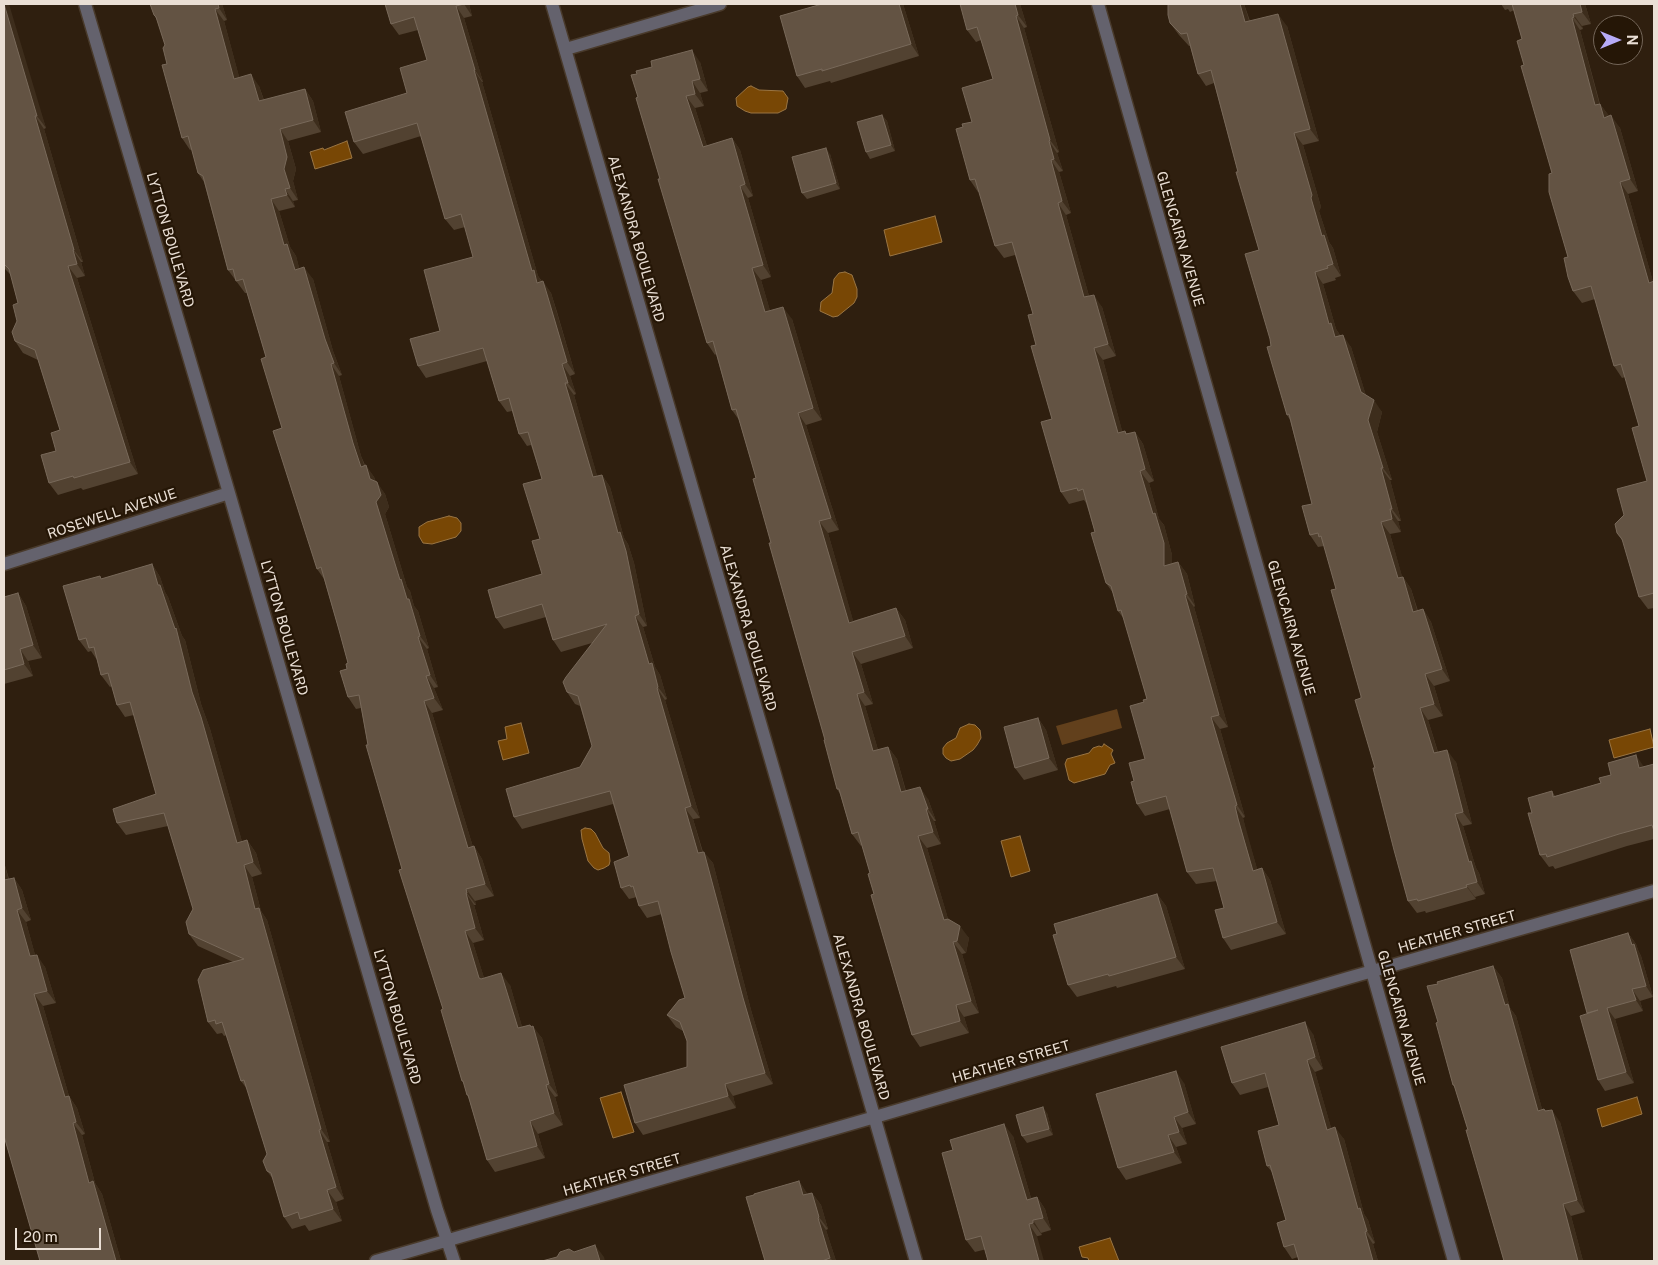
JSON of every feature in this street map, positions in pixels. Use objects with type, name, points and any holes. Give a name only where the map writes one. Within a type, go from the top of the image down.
[{"type":"street","name":"LYTTON BOULEVARD","points":[[85,4],[229,492],[437,1210],[454,1261]]},
{"type":"street","name":"ALEXANDRA BOULEVARD","points":[[552,4],[916,1261]]},
{"type":"street","points":[[566,49],[720,4]]},
{"type":"street","name":"GLENCAIRN AVENUE","points":[[1098,4],[1454,1261]]},
{"type":"street","name":"ROSEWELL AVENUE","points":[[4,564],[229,492]]},
{"type":"street","name":"HEATHER STREET","points":[[376,1261],[874,1118],[1372,971],[1654,891]]},
{"type":"shaded area","points":[[751,86],[759,90],[783,91],[788,98],[786,109],[778,113],[751,113],[737,106],[736,98]]},
{"type":"shaded area","points":[[347,141],[352,158],[315,169],[310,152],[323,148],[324,150]]},
{"type":"shaded area","points":[[935,216],[942,242],[890,256],[884,230]]},
{"type":"shaded area","points":[[845,272],[852,275],[857,289],[857,297],[854,303],[838,316],[833,317],[820,311],[821,302],[832,293],[834,279],[839,273]]},
{"type":"shaded area","points":[[449,516],[457,518],[461,523],[461,531],[456,537],[432,544],[423,543],[419,536],[419,527],[427,522]]},
{"type":"shaded area","points":[[1117,709],[1122,728],[1062,745],[1056,726]]},
{"type":"shaded area","points":[[521,723],[529,753],[503,760],[498,741],[507,739],[505,727]]},
{"type":"shaded area","points":[[969,724],[975,725],[980,730],[981,738],[973,750],[960,759],[951,761],[943,754],[943,748],[947,743],[956,738],[960,728]]},
{"type":"shaded area","points":[[1650,729],[1654,747],[1614,758],[1609,740]]},
{"type":"shaded area","points":[[1104,744],[1113,750],[1111,754],[1115,763],[1110,765],[1105,774],[1074,783],[1069,780],[1065,764],[1067,759],[1089,753],[1093,748],[1102,747]]},
{"type":"shaded area","points":[[585,828],[591,829],[595,833],[603,848],[609,853],[609,865],[604,868],[598,870],[588,861],[581,830]]},
{"type":"shaded area","points":[[1020,836],[1030,871],[1011,877],[1001,841]]},
{"type":"shaded area","points":[[621,1092],[634,1132],[613,1138],[600,1098]]},
{"type":"shaded area","points":[[1637,1097],[1642,1114],[1602,1127],[1597,1109]]},
{"type":"shaded area","points":[[1110,1238],[1119,1261],[1089,1261],[1088,1258],[1082,1257],[1079,1247]]},
{"type":"building","points":[[4,4],[74,250],[77,264],[68,266],[130,462],[49,483],[41,455],[56,451],[51,433],[60,430],[35,350],[15,341],[12,332],[17,321],[13,305],[18,303],[9,269],[4,264]]},
{"type":"building","points":[[150,4],[218,4],[219,8],[215,9],[234,79],[251,74],[259,101],[305,89],[313,120],[280,129],[287,157],[284,169],[290,188],[285,189],[287,195],[271,199],[284,245],[287,244],[295,270],[304,267],[334,363],[331,364],[353,443],[361,467],[366,465],[370,479],[377,482],[381,495],[376,502],[400,580],[407,599],[409,599],[420,636],[418,637],[430,675],[426,676],[434,698],[424,701],[468,848],[474,846],[485,884],[466,889],[475,928],[465,931],[479,978],[501,973],[518,1028],[533,1026],[549,1084],[546,1085],[554,1113],[530,1121],[537,1146],[487,1160],[441,1010],[443,1009],[399,870],[402,869],[366,745],[368,745],[359,695],[348,697],[340,671],[347,669],[346,664],[348,663],[339,630],[321,567],[317,569],[273,431],[282,428],[261,359],[266,357],[243,279],[236,281],[233,269],[228,270],[203,176],[198,173],[188,136],[182,138],[162,65],[167,64],[163,48],[165,45]]},
{"type":"building","points":[[385,4],[464,4],[456,6],[474,70],[532,271],[534,270],[537,283],[543,281],[567,362],[562,364],[568,383],[565,383],[593,477],[602,475],[618,533],[620,532],[626,551],[639,614],[635,616],[649,664],[652,663],[657,688],[691,806],[685,808],[698,853],[704,852],[765,1073],[725,1084],[728,1096],[635,1123],[624,1085],[687,1067],[687,1041],[680,1022],[667,1015],[679,1000],[685,998],[658,901],[639,906],[633,886],[621,888],[614,862],[629,856],[610,791],[514,817],[506,789],[580,767],[592,746],[578,696],[567,692],[563,682],[607,624],[553,640],[542,604],[496,618],[488,590],[542,574],[532,541],[540,539],[523,484],[542,479],[528,432],[519,434],[509,398],[499,401],[483,348],[418,366],[410,339],[440,331],[424,270],[473,257],[461,214],[445,219],[417,123],[354,142],[345,112],[407,93],[400,68],[427,60],[414,17],[391,24]]},
{"type":"building","points":[[822,4],[899,4],[911,44],[822,71],[822,69],[797,76],[780,16]]},
{"type":"building","points":[[960,4],[1015,4],[1018,15],[1016,16],[1050,140],[1054,159],[1051,160],[1062,201],[1058,203],[1084,297],[1094,295],[1108,344],[1094,348],[1118,433],[1125,431],[1126,434],[1135,432],[1145,469],[1140,471],[1164,543],[1164,566],[1178,562],[1187,594],[1185,595],[1219,715],[1211,717],[1237,805],[1235,806],[1238,819],[1253,871],[1262,868],[1277,922],[1223,938],[1215,910],[1224,908],[1213,868],[1187,872],[1166,796],[1137,804],[1131,782],[1134,781],[1129,763],[1145,759],[1130,706],[1144,702],[1143,700],[1147,699],[1121,610],[1118,611],[1111,586],[1106,583],[1091,533],[1095,532],[1083,489],[1078,491],[1077,488],[1061,492],[1041,422],[1052,419],[1031,346],[1036,345],[1028,315],[1033,314],[1012,242],[995,246],[975,179],[970,180],[956,129],[963,127],[962,124],[972,122],[962,88],[993,79],[977,27],[967,30]]},
{"type":"building","points":[[1168,4],[1240,4],[1245,22],[1278,14],[1310,129],[1294,133],[1322,236],[1324,235],[1333,264],[1327,266],[1328,268],[1315,272],[1329,324],[1331,323],[1335,337],[1343,335],[1361,392],[1374,400],[1368,420],[1383,468],[1381,468],[1392,509],[1390,509],[1392,519],[1381,522],[1398,578],[1403,577],[1413,612],[1423,609],[1442,669],[1425,674],[1434,704],[1420,708],[1434,753],[1447,750],[1463,812],[1455,814],[1477,882],[1466,885],[1467,887],[1418,901],[1417,899],[1408,901],[1373,768],[1375,768],[1355,700],[1361,698],[1361,696],[1331,590],[1336,589],[1321,536],[1319,537],[1318,533],[1310,535],[1302,506],[1312,504],[1289,414],[1287,415],[1267,347],[1271,346],[1270,339],[1245,254],[1259,250],[1236,172],[1238,172],[1211,70],[1198,74],[1187,33],[1181,34],[1170,23]]},
{"type":"building","points":[[1512,4],[1580,4],[1582,12],[1573,14],[1574,17],[1572,18],[1595,105],[1600,104],[1604,118],[1611,115],[1630,179],[1620,182],[1649,283],[1654,281],[1654,593],[1639,597],[1622,539],[1617,533],[1615,524],[1624,515],[1617,489],[1647,481],[1632,428],[1639,426],[1621,364],[1614,366],[1591,286],[1573,291],[1568,277],[1564,258],[1568,257],[1549,192],[1549,174],[1552,173],[1521,66],[1524,65],[1517,41],[1522,39]]},
{"type":"building","points":[[692,50],[700,79],[692,81],[695,94],[686,96],[703,147],[732,138],[745,184],[740,186],[763,265],[752,268],[765,312],[783,307],[813,408],[798,413],[831,518],[819,521],[849,623],[896,608],[905,636],[852,652],[864,692],[857,694],[873,751],[888,747],[901,792],[920,787],[928,809],[926,809],[933,832],[918,836],[944,920],[948,919],[960,926],[957,941],[953,942],[971,1001],[956,1005],[960,1021],[912,1035],[871,895],[874,894],[868,874],[870,873],[858,832],[852,834],[839,789],[837,789],[769,543],[771,543],[753,479],[756,478],[736,409],[732,410],[713,341],[707,343],[636,98],[638,97],[631,75],[637,74],[636,71],[652,67],[651,61]]},
{"type":"building","points":[[882,115],[891,145],[866,152],[857,122]]},
{"type":"building","points":[[826,148],[836,183],[802,193],[792,157]]},
{"type":"building","points":[[152,564],[158,585],[160,585],[176,628],[192,692],[237,843],[247,840],[253,862],[244,865],[255,909],[259,908],[336,1187],[327,1190],[333,1209],[300,1219],[298,1212],[284,1217],[271,1173],[267,1171],[263,1161],[267,1154],[244,1080],[241,1081],[222,1022],[216,1024],[215,1020],[208,1022],[198,980],[203,970],[244,959],[189,934],[186,922],[193,909],[164,813],[117,823],[113,809],[156,794],[130,702],[117,705],[108,673],[101,675],[94,647],[89,648],[86,638],[79,640],[63,586],[100,576],[101,579]]},
{"type":"building","points":[[18,593],[33,645],[20,649],[24,664],[4,670],[4,597]]},
{"type":"building","points":[[1038,718],[1049,758],[1015,768],[1004,727]]},
{"type":"building","points":[[1636,755],[1639,768],[1654,764],[1654,831],[1652,825],[1547,857],[1546,854],[1540,855],[1528,813],[1532,813],[1528,798],[1552,791],[1553,797],[1601,783],[1599,778],[1611,775],[1608,763]]},
{"type":"building","points":[[14,878],[22,908],[17,910],[30,956],[37,955],[47,991],[34,994],[65,1097],[69,1096],[76,1122],[73,1123],[89,1183],[93,1181],[116,1261],[40,1261],[4,1136],[4,880]]},
{"type":"building","points":[[1157,894],[1176,957],[1109,976],[1108,974],[1068,985],[1053,935],[1057,934],[1054,924]]},
{"type":"building","points":[[1628,933],[1632,945],[1634,944],[1646,986],[1632,989],[1636,1000],[1607,1008],[1626,1072],[1598,1080],[1580,1016],[1598,1010],[1587,1013],[1570,950]]},
{"type":"building","points":[[1493,966],[1505,1005],[1508,1004],[1538,1111],[1544,1109],[1545,1111],[1552,1110],[1577,1200],[1563,1204],[1578,1261],[1504,1261],[1466,1130],[1468,1130],[1453,1085],[1427,986]]},
{"type":"building","points":[[1305,1022],[1315,1057],[1307,1060],[1327,1130],[1335,1127],[1358,1209],[1360,1208],[1367,1231],[1365,1232],[1373,1261],[1299,1261],[1294,1244],[1284,1247],[1277,1223],[1286,1220],[1270,1165],[1267,1166],[1258,1131],[1279,1125],[1265,1073],[1232,1083],[1221,1047]]},
{"type":"building","points":[[1176,1071],[1188,1112],[1174,1117],[1179,1132],[1168,1135],[1174,1152],[1118,1168],[1096,1094]]},
{"type":"building","points":[[1043,1107],[1049,1129],[1022,1136],[1016,1115]]},
{"type":"building","points":[[1004,1124],[1027,1200],[1037,1197],[1043,1218],[1033,1220],[1033,1223],[1029,1224],[1039,1261],[988,1261],[981,1236],[966,1240],[942,1153],[953,1150],[950,1140]]},
{"type":"building","points":[[799,1181],[803,1195],[812,1193],[830,1258],[822,1261],[765,1261],[746,1197]]},
{"type":"building","points":[[595,1245],[600,1261],[542,1261],[557,1257],[560,1252],[569,1249],[574,1252]]}]
